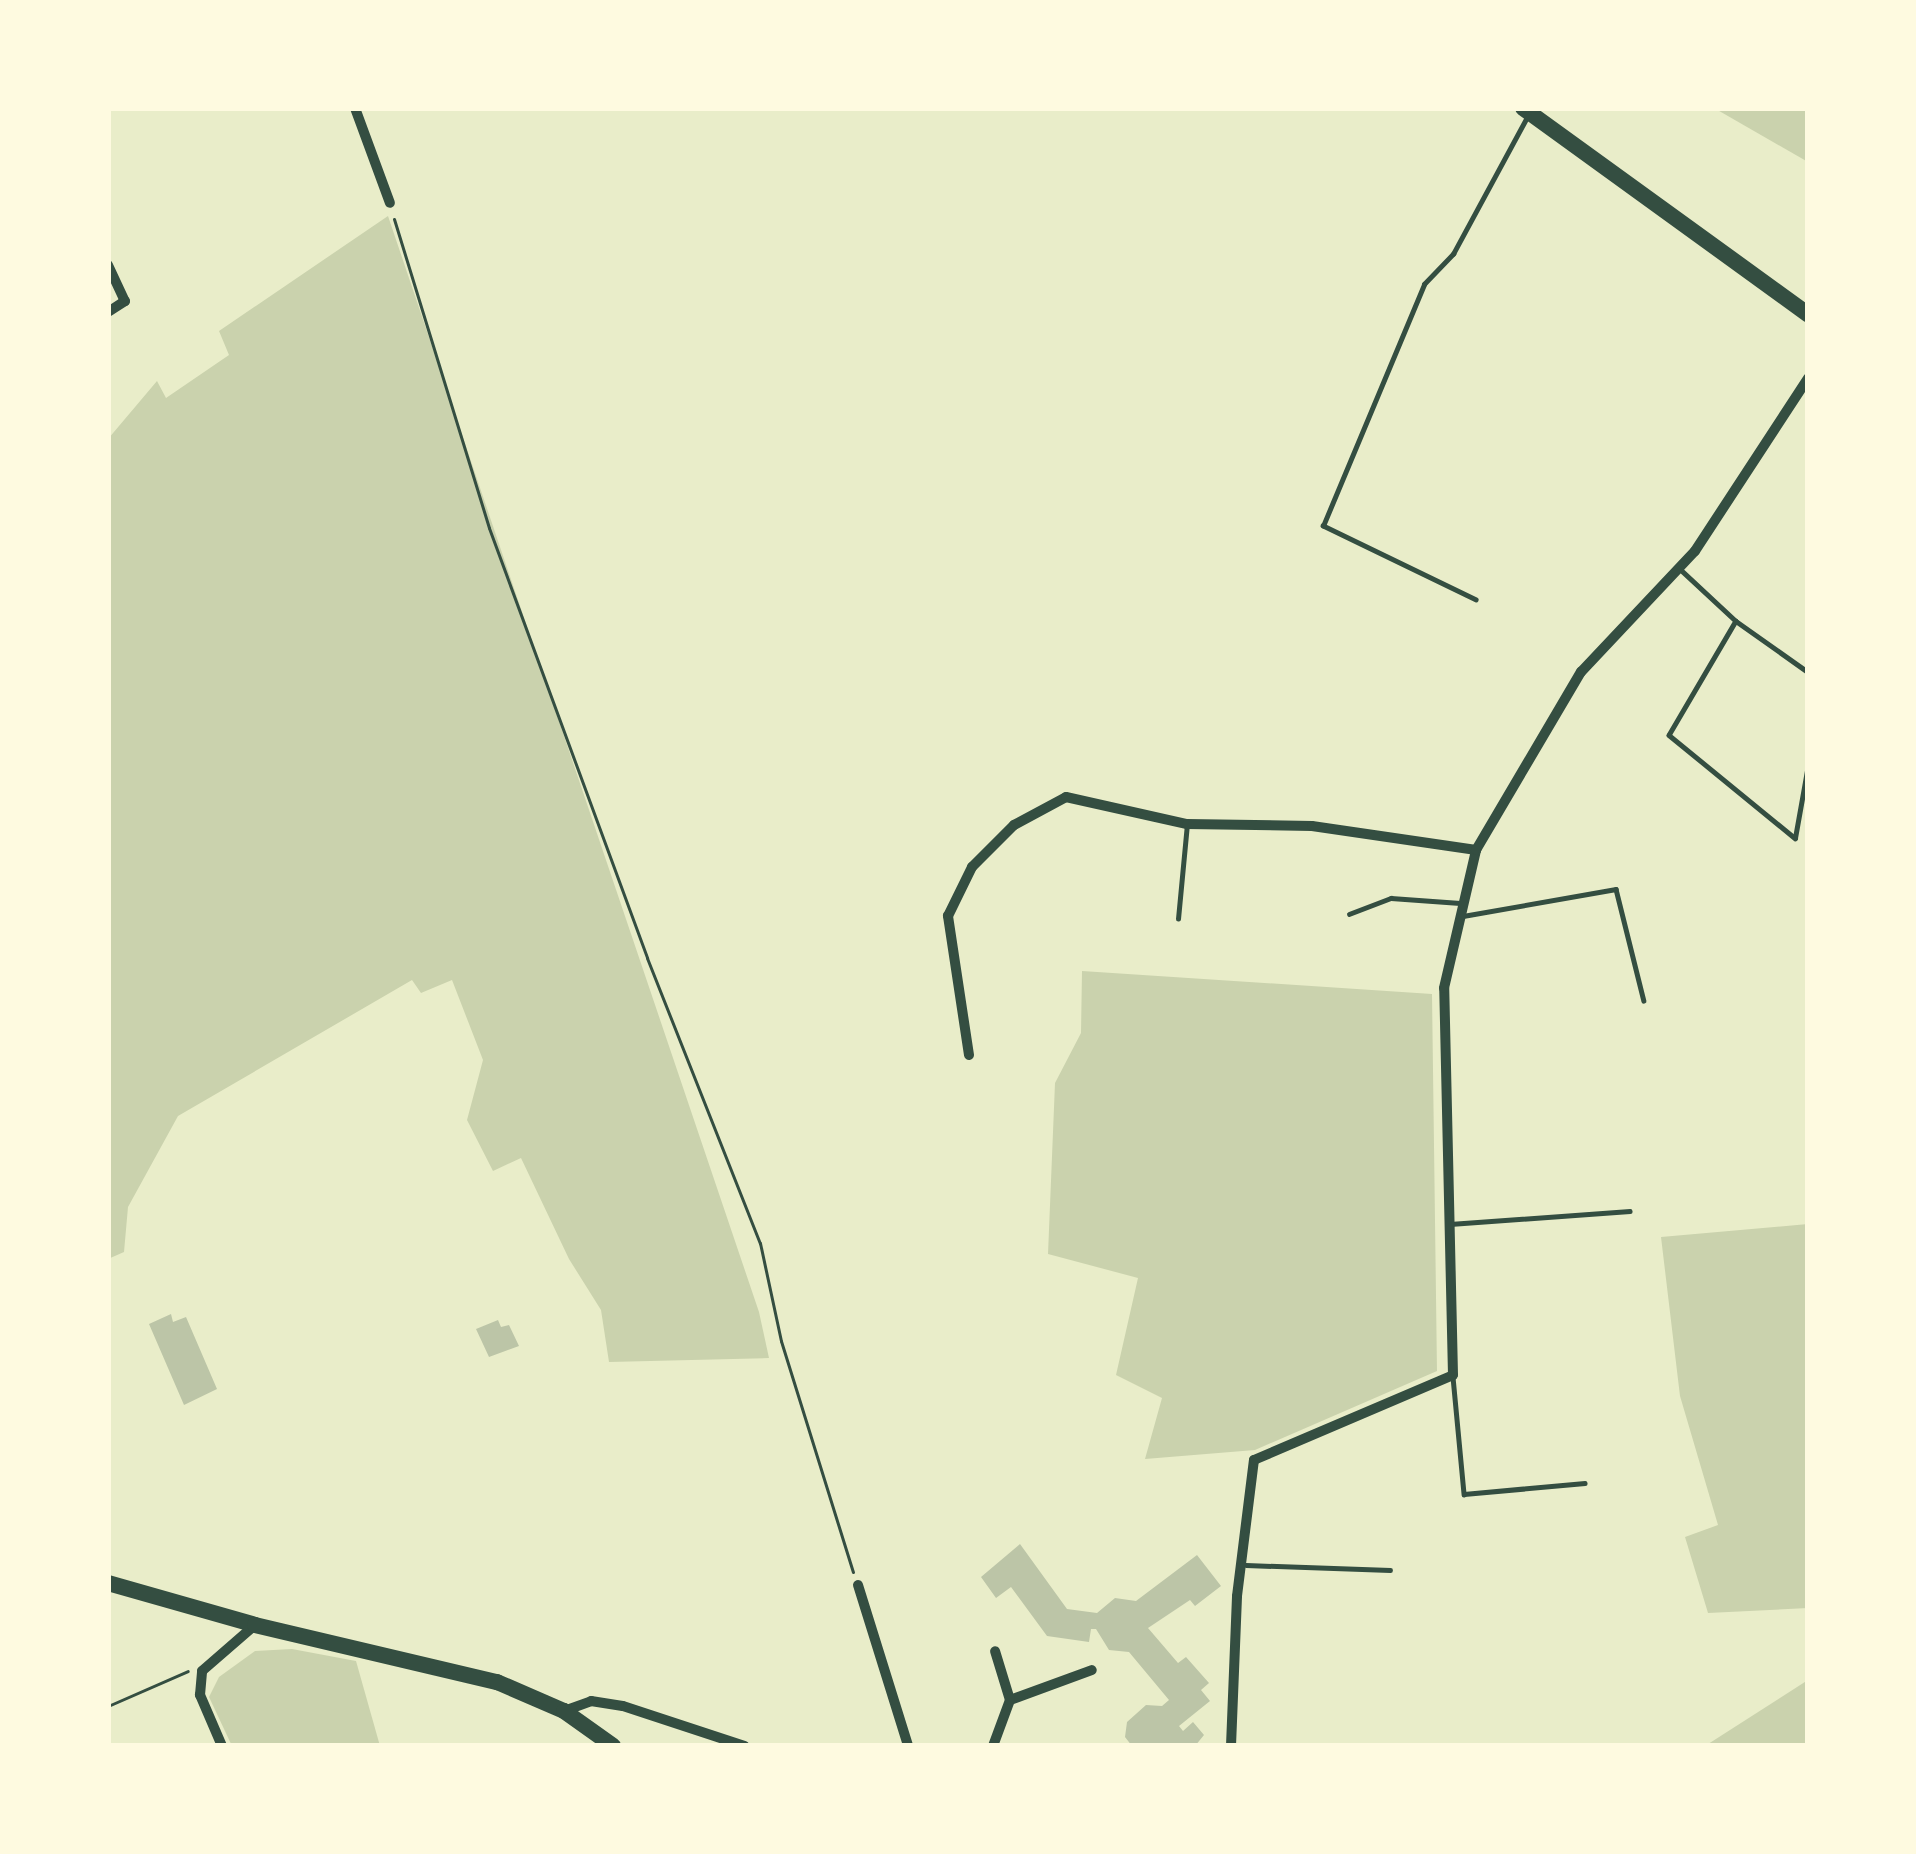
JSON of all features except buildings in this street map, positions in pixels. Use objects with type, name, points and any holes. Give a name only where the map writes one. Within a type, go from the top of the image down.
[{"type":"main road","points":[[1526,110],[1808,314]]},
{"type":"main road","points":[[108,1582],[255,1625],[442,1666],[564,1711],[613,1746]]},
{"type":"street","points":[[355,108],[390,203]]},
{"type":"street","points":[[108,265],[125,301],[108,312]]},
{"type":"street","points":[[1231,1746],[1240,1564],[1253,1460],[1453,1376],[1444,988],[1476,850],[1581,672],[1680,569],[1808,378]]},
{"type":"street","points":[[969,1055],[948,916],[972,867],[1014,825],[1066,797],[1186,824],[1312,826],[1476,850]]},
{"type":"street","points":[[858,1585],[908,1746]]},
{"type":"street","points":[[222,1746],[200,1695],[202,1671],[255,1625]]},
{"type":"street","points":[[993,1746],[1010,1700],[995,1651]]},
{"type":"street","points":[[1010,1700],[1092,1670]]},
{"type":"street","points":[[564,1711],[591,1700],[623,1706],[745,1746]]},
{"type":"lane","points":[[1476,600],[1323,526],[1424,284],[1454,254],[1526,110]]},
{"type":"lane","points":[[1680,569],[1736,621],[1808,672]]},
{"type":"lane","points":[[1736,621],[1669,735],[1795,838],[1808,765]]},
{"type":"lane","points":[[1178,919],[1186,824]]},
{"type":"lane","points":[[1458,917],[1616,890],[1644,1001]]},
{"type":"lane","points":[[1349,914],[1391,898],[1461,903]]},
{"type":"lane","points":[[1450,1224],[1630,1211]]},
{"type":"lane","points":[[1453,1376],[1464,1494],[1585,1483]]},
{"type":"lane","points":[[1240,1564],[1390,1570]]},
{"type":"path","points":[[390,203],[489,528],[647,958],[760,1243],[781,1341],[858,1585]]},
{"type":"path","points":[[108,1706],[178,1672],[202,1671]]},
{"type":"green space","points":[[1714,108],[1808,108],[1808,162]]},
{"type":"green space","points":[[388,216],[759,1312],[769,1358],[609,1362],[601,1310],[569,1259],[521,1158],[493,1171],[467,1120],[483,1060],[452,980],[421,993],[412,980],[178,1116],[128,1207],[124,1252],[108,1259],[108,439],[157,381],[166,398],[229,355],[219,331]]},
{"type":"green space","points":[[1082,971],[1432,994],[1437,1371],[1255,1450],[1145,1459],[1162,1398],[1116,1375],[1138,1278],[1048,1254],[1055,1083],[1081,1033]]},
{"type":"green space","points":[[1808,1224],[1808,1608],[1708,1613],[1685,1537],[1718,1525],[1680,1396],[1661,1237]]},
{"type":"green space","points":[[292,1649],[356,1661],[380,1746],[232,1746],[209,1697],[219,1677],[255,1651]]},
{"type":"green space","points":[[1808,1680],[1808,1746],[1705,1746]]}]
